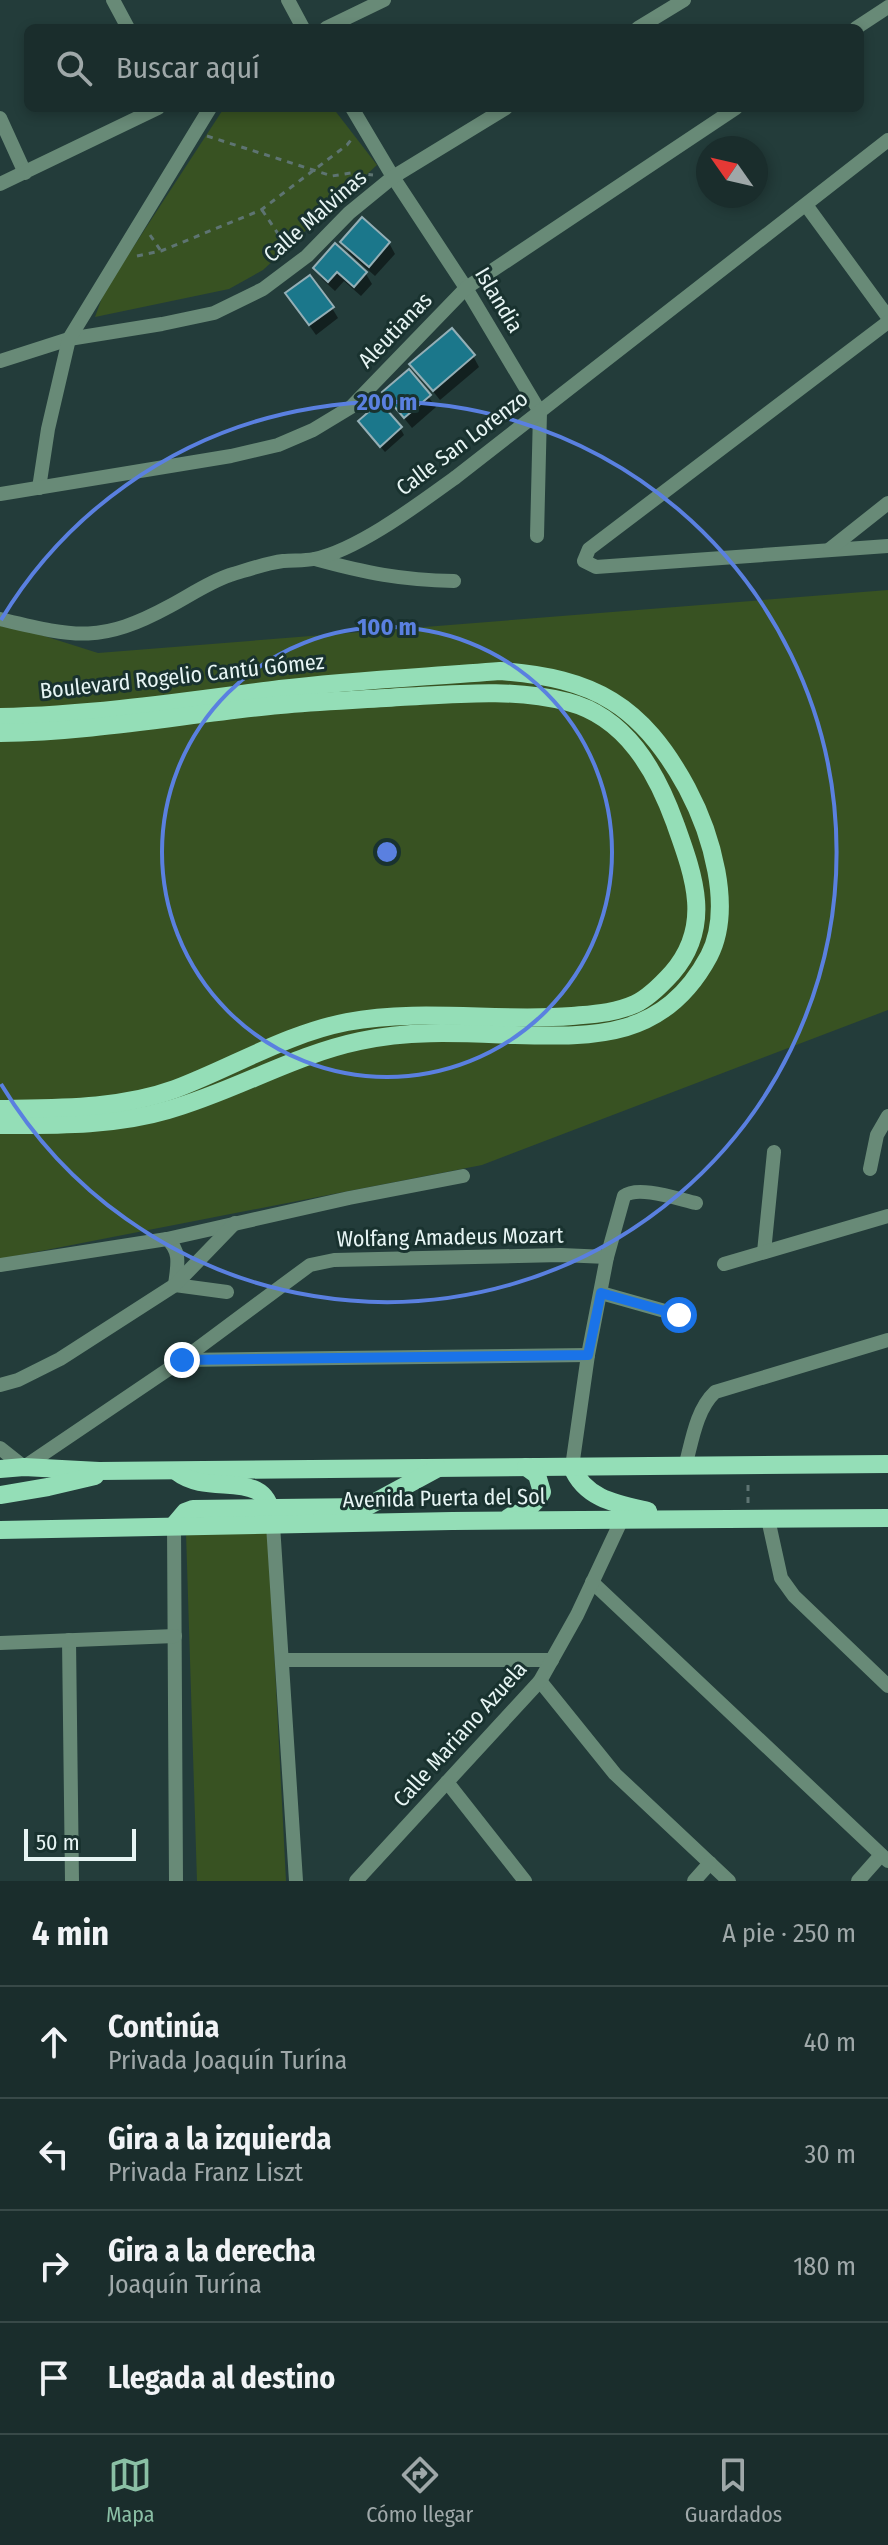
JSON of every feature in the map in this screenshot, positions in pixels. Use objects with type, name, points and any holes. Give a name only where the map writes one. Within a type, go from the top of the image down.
[{"type":"main road","name":"Boulevard Rogelio Cantú Gómez","points":[[0,717],[52,716],[283,688],[500,671],[533,673],[576,683],[612,700],[638,718],[670,757],[699,810],[716,866],[720,914],[715,944],[700,972],[680,996],[645,1021],[610,1032],[572,1037],[391,1034],[344,1044],[128,1120],[0,1125]]},
{"type":"main road","name":"Boulevard Rogelio Cantú Gómez","points":[[0,733],[53,732],[280,705],[500,691],[571,702],[602,716],[631,740],[656,776],[687,860],[699,911],[694,940],[683,961],[663,983],[636,1004],[604,1013],[544,1019],[388,1017],[348,1022],[302,1033],[173,1089],[125,1101],[75,1107],[0,1109]]},
{"type":"main road","name":"Avenida Puerta del Sol","points":[[0,1469],[24,1467],[99,1471],[888,1464]]},
{"type":"main road","points":[[1,1530],[174,1525],[185,1512],[193,1509],[272,1517],[353,1509],[366,1507],[440,1467]]},
{"type":"main road","points":[[499,1521],[528,1510],[537,1502],[542,1492],[537,1475],[526,1467]]},
{"type":"main road","points":[[572,1467],[577,1478],[595,1495],[611,1502],[683,1519]]},
{"type":"main road","points":[[174,1470],[191,1480],[212,1486],[248,1486],[256,1489],[267,1498],[272,1517]]},
{"type":"main road","points":[[0,1495],[92,1478],[99,1471]]},
{"type":"main road","points":[[402,1489],[402,1506],[415,1523]]},
{"type":"main road","name":"Avenida Puerta del Sol","points":[[272,1517],[415,1523],[888,1518]]},
{"type":"street","points":[[113,0],[126,24]]},
{"type":"street","points":[[288,0],[301,24]]},
{"type":"street","points":[[334,24],[384,0]]},
{"type":"street","points":[[645,24],[684,0]]},
{"type":"street","points":[[862,24],[888,7]]},
{"type":"street","points":[[0,184],[150,112]]},
{"type":"street","points":[[39,488],[48,429],[69,339],[208,112]]},
{"type":"street","name":"Islandia","points":[[354,112],[540,412]]},
{"type":"street","name":"Calle Malvinas","points":[[0,361],[69,339],[214,313],[263,289],[298,263],[349,213],[393,177],[499,112]]},
{"type":"street","name":"Aleutianas","points":[[0,494],[231,456],[278,445],[313,430],[351,407],[466,288],[730,112]]},
{"type":"street","points":[[0,118],[25,173]]},
{"type":"street","name":"Calle San Lorenzo","points":[[0,619],[82,635],[115,631],[146,619],[226,576],[281,561],[315,559],[355,542],[404,514],[540,412],[888,140]]},
{"type":"street","points":[[806,205],[888,319],[589,549],[584,561],[596,567],[888,546]]},
{"type":"street","points":[[537,536],[540,412]]},
{"type":"street","points":[[830,549],[888,503]]},
{"type":"street","points":[[315,559],[404,580],[454,581]]},
{"type":"street","points":[[870,1169],[877,1135],[888,1116]]},
{"type":"street","points":[[764,1252],[774,1152]]},
{"type":"street","points":[[0,1265],[167,1239],[235,1222],[463,1176]]},
{"type":"street","points":[[572,1467],[588,1355],[607,1257],[624,1196],[630,1191],[640,1191],[696,1203]]},
{"type":"street","points":[[724,1264],[888,1216]]},
{"type":"street","points":[[0,1385],[18,1380],[60,1359],[175,1285],[235,1222]]},
{"type":"street","points":[[167,1239],[176,1247],[178,1256],[175,1285]]},
{"type":"street","name":"Wolfang Amadeus Mozart","points":[[24,1467],[182,1360],[310,1265],[334,1260],[561,1255],[607,1257]]},
{"type":"street","points":[[175,1285],[227,1292]]},
{"type":"street","points":[[601,1293],[679,1315]]},
{"type":"street","points":[[685,1467],[699,1416],[715,1392],[888,1340]]},
{"type":"street","points":[[182,1360],[588,1355]]},
{"type":"street","points":[[0,1448],[24,1467]]},
{"type":"street","points":[[272,1517],[296,1881]]},
{"type":"street","name":"Calle Mariano Azuela","points":[[356,1881],[540,1681],[622,1519]]},
{"type":"street","points":[[768,1519],[781,1578],[794,1596],[888,1686]]},
{"type":"street","points":[[174,1525],[176,1881]]},
{"type":"street","points":[[592,1582],[885,1858],[858,1881]]},
{"type":"street","points":[[0,1643],[175,1636]]},
{"type":"street","points":[[69,1640],[72,1881]]},
{"type":"street","points":[[282,1660],[552,1660]]},
{"type":"street","points":[[540,1681],[615,1774],[729,1881]]},
{"type":"street","points":[[447,1782],[525,1881]]},
{"type":"street","points":[[694,1881],[710,1863]]},
{"type":"path","points":[[117,259],[161,251],[261,210],[347,145],[362,125]]},
{"type":"path","points":[[217,140],[332,176],[351,173],[393,177]]},
{"type":"path","points":[[261,210],[298,263]]},
{"type":"path","points":[[141,221],[161,251]]},
{"type":"path","points":[[748,1466],[748,1519]]},
{"type":"green space","points":[[221,112],[336,112],[377,165],[263,270],[229,289],[95,317],[104,292]]},
{"type":"green space","points":[[888,590],[888,1010],[482,1165],[0,1259],[0,622],[98,653]]},
{"type":"green space","points":[[268,1532],[286,1881],[197,1881],[186,1533]]},
{"type":"building","points":[[362,217],[390,242],[369,267],[340,242]]},
{"type":"building","points":[[335,243],[367,272],[354,287],[337,272],[328,282],[313,268]]},
{"type":"building","points":[[310,275],[334,307],[309,325],[285,293]]},
{"type":"building","points":[[452,328],[475,355],[433,391],[409,364]]},
{"type":"building","points":[[409,369],[431,395],[404,418],[382,392]]},
{"type":"building","points":[[380,402],[402,427],[380,447],[358,421]]},
{"type":"route","points":[[182,1360],[588,1355],[601,1293],[679,1315]]}]
